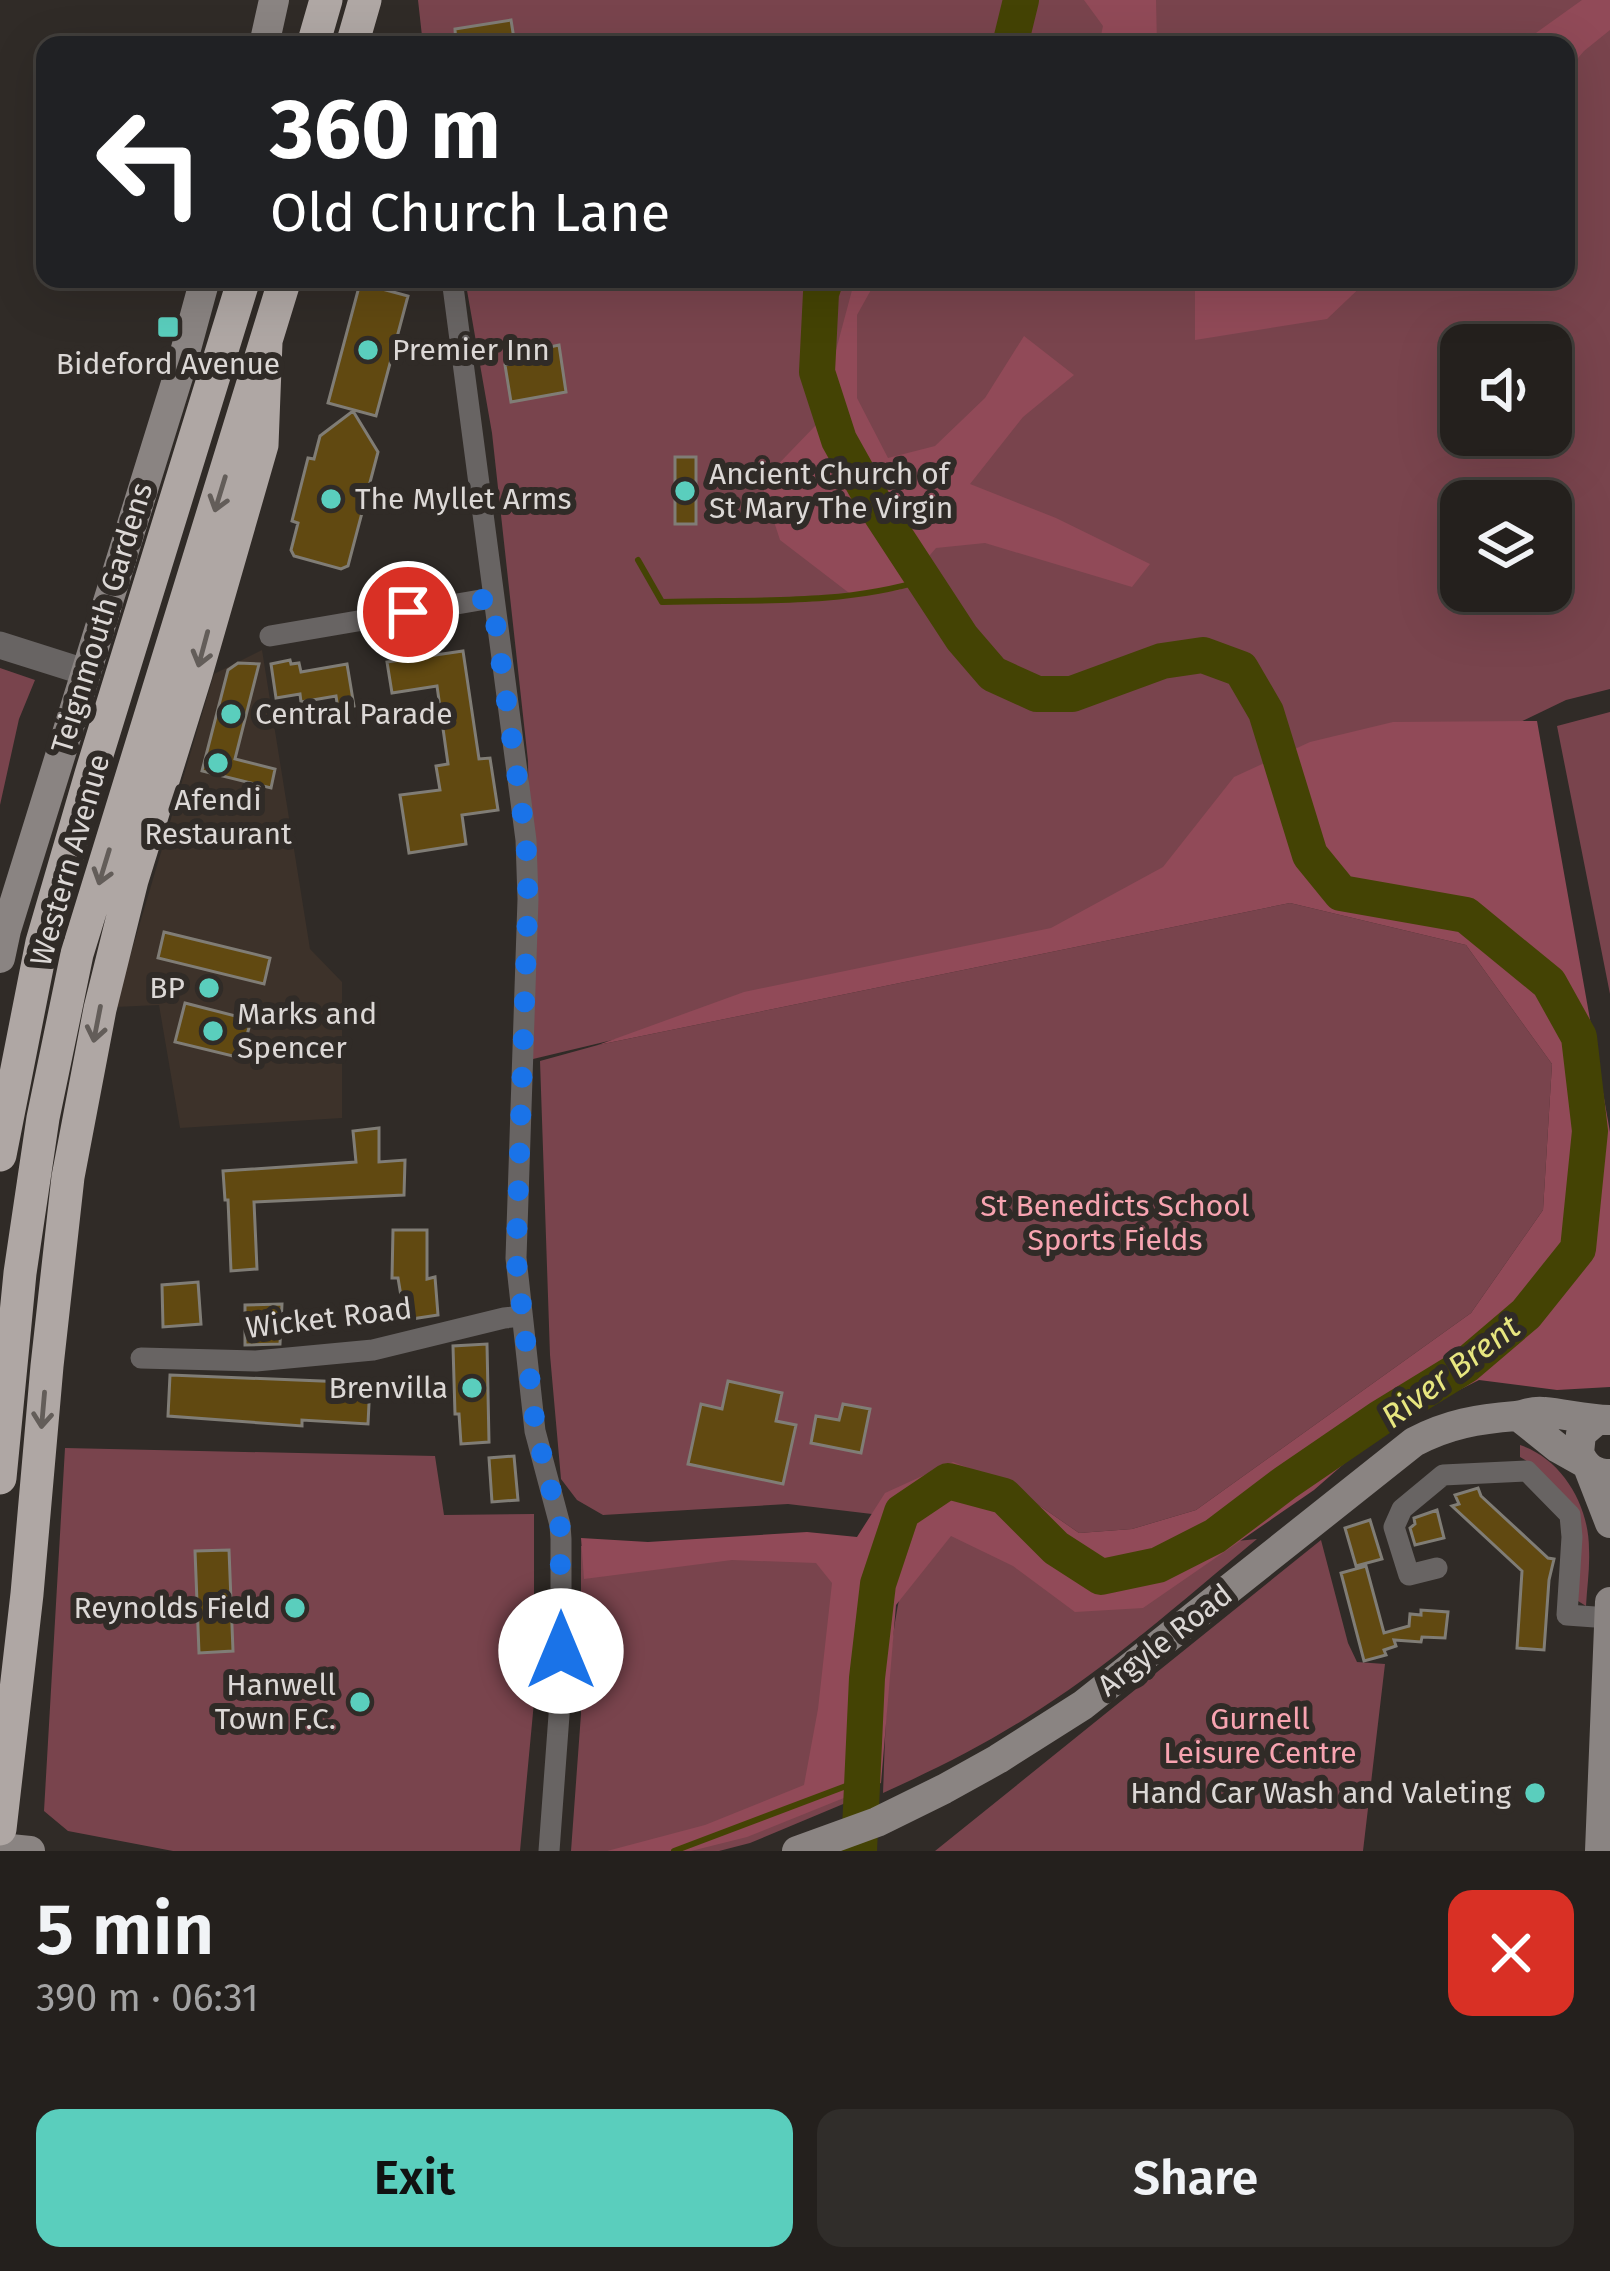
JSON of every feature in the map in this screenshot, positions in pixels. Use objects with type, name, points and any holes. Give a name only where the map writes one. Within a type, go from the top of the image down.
[{"type":"highway","points":[[316,36],[326,0]]},
{"type":"highway","points":[[355,36],[365,0]]},
{"type":"highway","name":"Western Avenue","points":[[0,1155],[42,942],[241,288]]},
{"type":"highway","name":"Western Avenue","points":[[0,1478],[33,1184],[77,954],[282,288]]},
{"type":"highway","points":[[0,1829],[68,1177],[100,1009],[132,880],[262,445],[266,342]]},
{"type":"main road","points":[[266,36],[274,0]]},
{"type":"main road","name":"Teignmouth Gardens","points":[[0,958],[203,288]]},
{"type":"main road","name":"Argyle Road","points":[[796,1851],[877,1822],[998,1759],[1083,1705],[1414,1442],[1450,1425],[1537,1410],[1603,1420]]},
{"type":"main road","points":[[1518,1416],[1558,1448],[1594,1468]]},
{"type":"main road","points":[[1603,1420],[1581,1434],[1579,1453],[1594,1468],[1610,1523]]},
{"type":"main road","points":[[1600,1851],[1610,1602]]},
{"type":"main road","points":[[0,1848],[30,1851]]},
{"type":"street","points":[[453,288],[527,860],[516,1258],[536,1431],[561,1539],[561,1688],[549,1851]]},
{"type":"street","points":[[270,636],[492,598]]},
{"type":"street","points":[[0,645],[85,672]]},
{"type":"street","name":"Wicket Road","points":[[141,1358],[256,1361],[373,1350],[522,1316]]},
{"type":"street","points":[[1437,1568],[1409,1575],[1394,1527],[1402,1509],[1443,1475],[1527,1472],[1570,1515],[1567,1615],[1609,1630]]},
{"type":"shaded area","points":[[1084,0],[1156,0],[1157,36],[1101,36],[1103,26]]},
{"type":"shaded area","points":[[1582,0],[1610,0],[1610,30],[1575,62],[1575,36],[1532,36]]},
{"type":"shaded area","points":[[853,288],[872,288],[857,315],[857,398],[888,458],[935,446],[985,398],[1024,336],[1074,375],[1023,417],[970,484],[1056,518],[1150,564],[1132,587],[985,543],[936,548],[900,590],[853,596],[780,540],[761,482],[816,425]]},
{"type":"shaded area","points":[[1195,288],[1360,288],[1327,319],[1195,340]]},
{"type":"shaded area","points":[[262,650],[310,949],[342,982],[342,1118],[180,1128],[159,1005],[115,1007],[214,674]]},
{"type":"shaded area","points":[[1537,721],[1610,1132],[1610,1387],[1557,1390],[1479,1380],[1386,1427],[1314,1490],[1143,1608],[1075,1612],[1013,1566],[951,1536],[896,1605],[881,1783],[747,1837],[691,1851],[607,1851],[705,1825],[804,1785],[832,1583],[816,1563],[732,1560],[584,1579],[581,1538],[648,1542],[807,1532],[857,1537],[885,1493],[953,1462],[1007,1483],[1079,1533],[1132,1529],[1196,1510],[1471,1313],[1543,1210],[1552,1064],[1466,945],[1290,903],[598,1045],[744,992],[1051,928],[1163,867],[1234,777],[1310,742],[1393,722]]},
{"type":"green space","points":[[418,0],[1610,0],[1610,689],[1566,700],[1489,737],[1211,897],[533,1059],[528,761],[492,433],[467,288],[1575,288],[1575,36],[422,36]]},
{"type":"green space","points":[[0,668],[35,680],[19,719],[0,805]]},
{"type":"green space","points":[[1610,712],[1610,994],[1557,726]]},
{"type":"green space","name":"St Benedicts School Sports Fields","points":[[1290,903],[1466,945],[1552,1064],[1543,1210],[1471,1313],[1196,1510],[1132,1529],[1079,1533],[1007,1483],[872,1514],[788,1504],[603,1515],[577,1500],[561,1479],[550,1355],[540,1061],[598,1045]]},
{"type":"green space","points":[[1520,1445],[1560,1472],[1578,1500],[1588,1532],[1586,1606],[1578,1601],[1580,1515],[1520,1457]]},
{"type":"green space","name":"Reynolds Field","points":[[65,1448],[435,1456],[444,1515],[534,1514],[534,1702],[520,1851],[173,1851],[68,1831],[44,1811]]},
{"type":"green space","points":[[937,1516],[1027,1562],[1257,1539],[1054,1700],[972,1750],[883,1793],[897,1611],[911,1556]]},
{"type":"green space","points":[[864,1537],[842,1733],[848,1802],[719,1851],[571,1851],[581,1714],[581,1546]]},
{"type":"green space","name":"Gurnell Leisure Centre","points":[[1321,1540],[1357,1662],[1385,1664],[1363,1851],[935,1851]]},
{"type":"building","points":[[511,20],[514,36],[455,36],[455,29]]},
{"type":"building","name":"Premier Inn","points":[[359,288],[408,296],[376,416],[328,403]]},
{"type":"building","points":[[559,345],[566,392],[511,402],[505,365],[518,362],[517,354]]},
{"type":"building","name":"The Myllet Arms","points":[[353,411],[378,452],[348,566],[341,569],[294,556],[291,550],[298,523],[292,521],[308,458],[314,459],[320,436]]},
{"type":"building","name":"Ancient Church of St Mary The Virgin","points":[[675,457],[696,457],[696,524],[675,524]]},
{"type":"building","points":[[463,651],[479,759],[490,758],[498,810],[462,815],[466,844],[409,853],[400,795],[440,790],[436,766],[448,764],[437,686],[392,693],[387,662]]},
{"type":"building","name":"Central Parade","points":[[238,663],[259,664],[235,759],[275,769],[271,788],[202,771],[228,670]]},
{"type":"building","points":[[299,663],[301,672],[347,664],[354,706],[338,709],[336,696],[301,702],[300,694],[276,698],[271,664]]},
{"type":"building","points":[[164,932],[270,958],[264,984],[158,958]]},
{"type":"building","name":"Marks and Spencer","points":[[185,1003],[251,1020],[241,1058],[175,1042]]},
{"type":"building","points":[[379,1128],[379,1162],[405,1160],[404,1195],[254,1202],[257,1269],[231,1271],[223,1171],[356,1162],[353,1131]]},
{"type":"building","points":[[393,1230],[427,1230],[427,1279],[435,1277],[438,1315],[405,1320],[398,1278],[392,1278]]},
{"type":"building","points":[[198,1282],[201,1324],[163,1327],[162,1285]]},
{"type":"building","points":[[282,1304],[280,1344],[245,1345],[245,1305]]},
{"type":"building","name":"Brenvilla","points":[[487,1344],[489,1442],[461,1444],[453,1346]]},
{"type":"building","points":[[170,1375],[370,1383],[368,1424],[302,1420],[302,1426],[168,1416]]},
{"type":"building","points":[[728,1381],[782,1393],[776,1421],[796,1425],[783,1484],[688,1464],[701,1404],[722,1409]]},
{"type":"building","points":[[843,1404],[870,1409],[861,1453],[811,1443],[816,1416],[839,1420]]},
{"type":"building","points":[[514,1456],[518,1500],[492,1502],[489,1458]]},
{"type":"building","points":[[1478,1488],[1481,1496],[1554,1559],[1544,1650],[1517,1648],[1522,1571],[1452,1506],[1459,1504],[1455,1495]]},
{"type":"building","points":[[1437,1510],[1444,1538],[1415,1545],[1410,1528],[1414,1518]]},
{"type":"building","points":[[1370,1520],[1382,1559],[1356,1566],[1345,1528]]},
{"type":"building","points":[[229,1550],[233,1651],[199,1653],[195,1551]]},
{"type":"building","points":[[1366,1566],[1384,1633],[1409,1626],[1410,1614],[1421,1615],[1421,1610],[1448,1612],[1445,1638],[1394,1640],[1396,1646],[1384,1650],[1386,1655],[1364,1661],[1341,1573]]},
{"type":"waterway","name":"River Brent","points":[[1012,36],[1021,0]]},
{"type":"waterway","name":"River Brent","points":[[823,288],[817,372],[839,440],[877,508],[962,638],[993,674],[1037,694],[1072,694],[1162,661],[1203,655],[1241,669],[1266,712],[1310,855],[1341,893],[1466,915],[1549,983],[1579,1037],[1590,1131],[1578,1249],[1526,1314],[1465,1366],[1380,1418],[1215,1536],[1158,1565],[1101,1577],[1056,1548],[1004,1496],[948,1481],[902,1512],[878,1584],[867,1678],[859,1851]]},
{"type":"waterway","points":[[638,560],[662,602],[827,598],[924,580]]},
{"type":"waterway","points":[[674,1851],[862,1780]]},
{"type":"place","name":"Bideford Avenue","points":[[168,327]]},
{"type":"place","name":"Premier Inn","points":[[368,350]]},
{"type":"place","name":"Ancient Church of St Mary The Virgin","points":[[685,491]]},
{"type":"place","name":"The Myllet Arms","points":[[331,499]]},
{"type":"place","name":"Central Parade","points":[[231,714]]},
{"type":"place","name":"Afendi Restaurant","points":[[218,763]]},
{"type":"place","name":"BP","points":[[209,988]]},
{"type":"place","name":"Marks and Spencer","points":[[213,1031]]},
{"type":"place","name":"Brenvilla","points":[[472,1388]]},
{"type":"place","name":"Reynolds Field","points":[[295,1608]]},
{"type":"place","name":"Hanwell Town F.C.","points":[[360,1702]]},
{"type":"place","name":"Hand Car Wash and Valeting","points":[[1535,1793]]},
{"type":"route","points":[[408,612],[492,598],[526,840],[526,994],[516,1258],[536,1431],[560,1525],[561,1651]]}]
